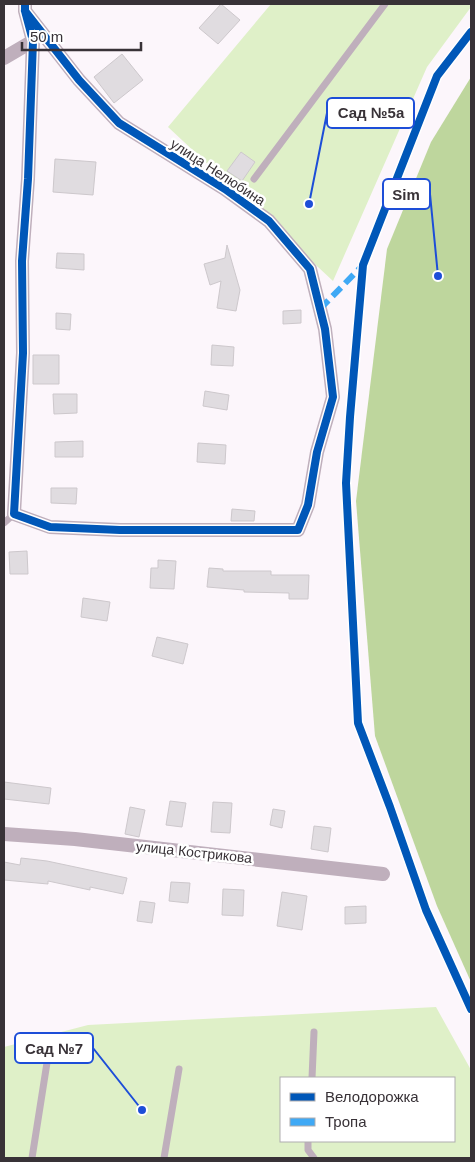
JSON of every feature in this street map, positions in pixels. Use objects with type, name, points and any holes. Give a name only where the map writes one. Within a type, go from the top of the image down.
[{"type":"street","points":[[9,518],[24,353],[22,261],[28,179],[33,40],[25,7]]},
{"type":"street","name":"улица Нелюбина","points":[[9,518],[50,527],[120,530],[298,530],[308,505],[317,452],[333,397],[325,329],[310,269],[269,221],[225,189],[119,123],[79,80],[25,7]]},
{"type":"street","points":[[4,58],[33,40]]},
{"type":"street","name":"улица Кострикова","points":[[4,834],[74,839],[383,874]]},
{"type":"lane","points":[[254,179],[385,4]]},
{"type":"lane","points":[[312,1077],[314,1032]]},
{"type":"lane","points":[[32,1158],[50,1050]]},
{"type":"lane","points":[[164,1158],[179,1069]]},
{"type":"lane","points":[[308,1142],[308,1150],[314,1158]]},
{"type":"shaded area","points":[[271,4],[471,4],[471,7],[427,67],[333,281],[168,127]]},
{"type":"shaded area","points":[[471,77],[471,982],[437,906],[375,736],[356,501],[387,249],[431,142]]},
{"type":"shaded area","points":[[436,1007],[471,1070],[471,1158],[4,1158],[4,1047],[88,1025]]},
{"type":"building","points":[[221,4],[240,20],[218,44],[199,28]]},
{"type":"building","points":[[122,54],[143,80],[114,103],[94,77]]},
{"type":"building","points":[[241,152],[255,162],[242,181],[227,171]]},
{"type":"building","points":[[55,159],[96,162],[93,195],[53,192]]},
{"type":"building","points":[[227,245],[240,290],[236,311],[217,308],[221,281],[210,285],[204,264],[225,258]]},
{"type":"building","points":[[57,253],[84,254],[84,270],[56,268]]},
{"type":"building","points":[[301,310],[301,323],[283,324],[283,311]]},
{"type":"building","points":[[56,313],[71,314],[70,330],[56,329]]},
{"type":"building","points":[[212,345],[234,347],[233,366],[211,365]]},
{"type":"building","points":[[33,355],[59,355],[59,384],[33,384]]},
{"type":"building","points":[[205,391],[229,395],[227,410],[203,406]]},
{"type":"building","points":[[53,394],[77,394],[77,413],[54,414]]},
{"type":"building","points":[[83,441],[83,457],[55,457],[55,442]]},
{"type":"building","points":[[198,443],[226,445],[225,464],[197,462]]},
{"type":"building","points":[[51,488],[77,488],[76,504],[51,503]]},
{"type":"building","points":[[232,509],[255,511],[254,521],[231,521]]},
{"type":"building","points":[[27,551],[28,574],[10,574],[9,552]]},
{"type":"building","points":[[158,560],[176,561],[174,589],[150,588],[151,568],[158,568]]},
{"type":"building","points":[[209,568],[223,569],[223,571],[271,571],[271,575],[309,575],[308,599],[289,599],[289,593],[244,592],[244,590],[207,587]]},
{"type":"building","points":[[83,598],[110,602],[107,621],[81,617]]},
{"type":"building","points":[[157,637],[188,644],[183,664],[152,656]]},
{"type":"building","points":[[4,782],[51,788],[49,804],[4,799]]},
{"type":"building","points":[[170,801],[186,803],[182,827],[166,825]]},
{"type":"building","points":[[213,802],[232,803],[230,833],[211,832]]},
{"type":"building","points":[[130,807],[145,810],[139,837],[125,834]]},
{"type":"building","points":[[273,809],[285,811],[282,828],[270,825]]},
{"type":"building","points":[[314,826],[331,828],[328,852],[311,849]]},
{"type":"building","points":[[21,858],[47,861],[127,878],[123,894],[90,887],[90,890],[48,881],[48,884],[4,880],[4,862],[20,865]]},
{"type":"building","points":[[171,882],[190,883],[188,903],[169,901]]},
{"type":"building","points":[[223,889],[244,890],[243,916],[222,915]]},
{"type":"building","points":[[282,892],[307,896],[302,930],[277,926]]},
{"type":"building","points":[[140,901],[155,903],[152,923],[137,921]]},
{"type":"building","points":[[366,906],[366,923],[345,924],[345,907]]},
{"type":"marked path","points":[[320,309],[362,266]]},
{"type":"cycle path","points":[[25,4],[25,11],[33,41],[28,179],[22,261],[23,353],[14,514],[50,527],[120,530],[298,530],[308,505],[317,452],[333,397],[325,329],[310,269],[269,221],[225,189],[119,123],[79,80],[25,11]]},
{"type":"cycle path","points":[[471,32],[437,76],[363,265],[346,483],[358,723],[426,910],[471,1009]]},
{"type":"place","name":"Сад №5а","points":[[309,204]]},
{"type":"place","name":"Sim","points":[[438,276]]},
{"type":"place","name":"Сад №7","points":[[142,1110]]}]
